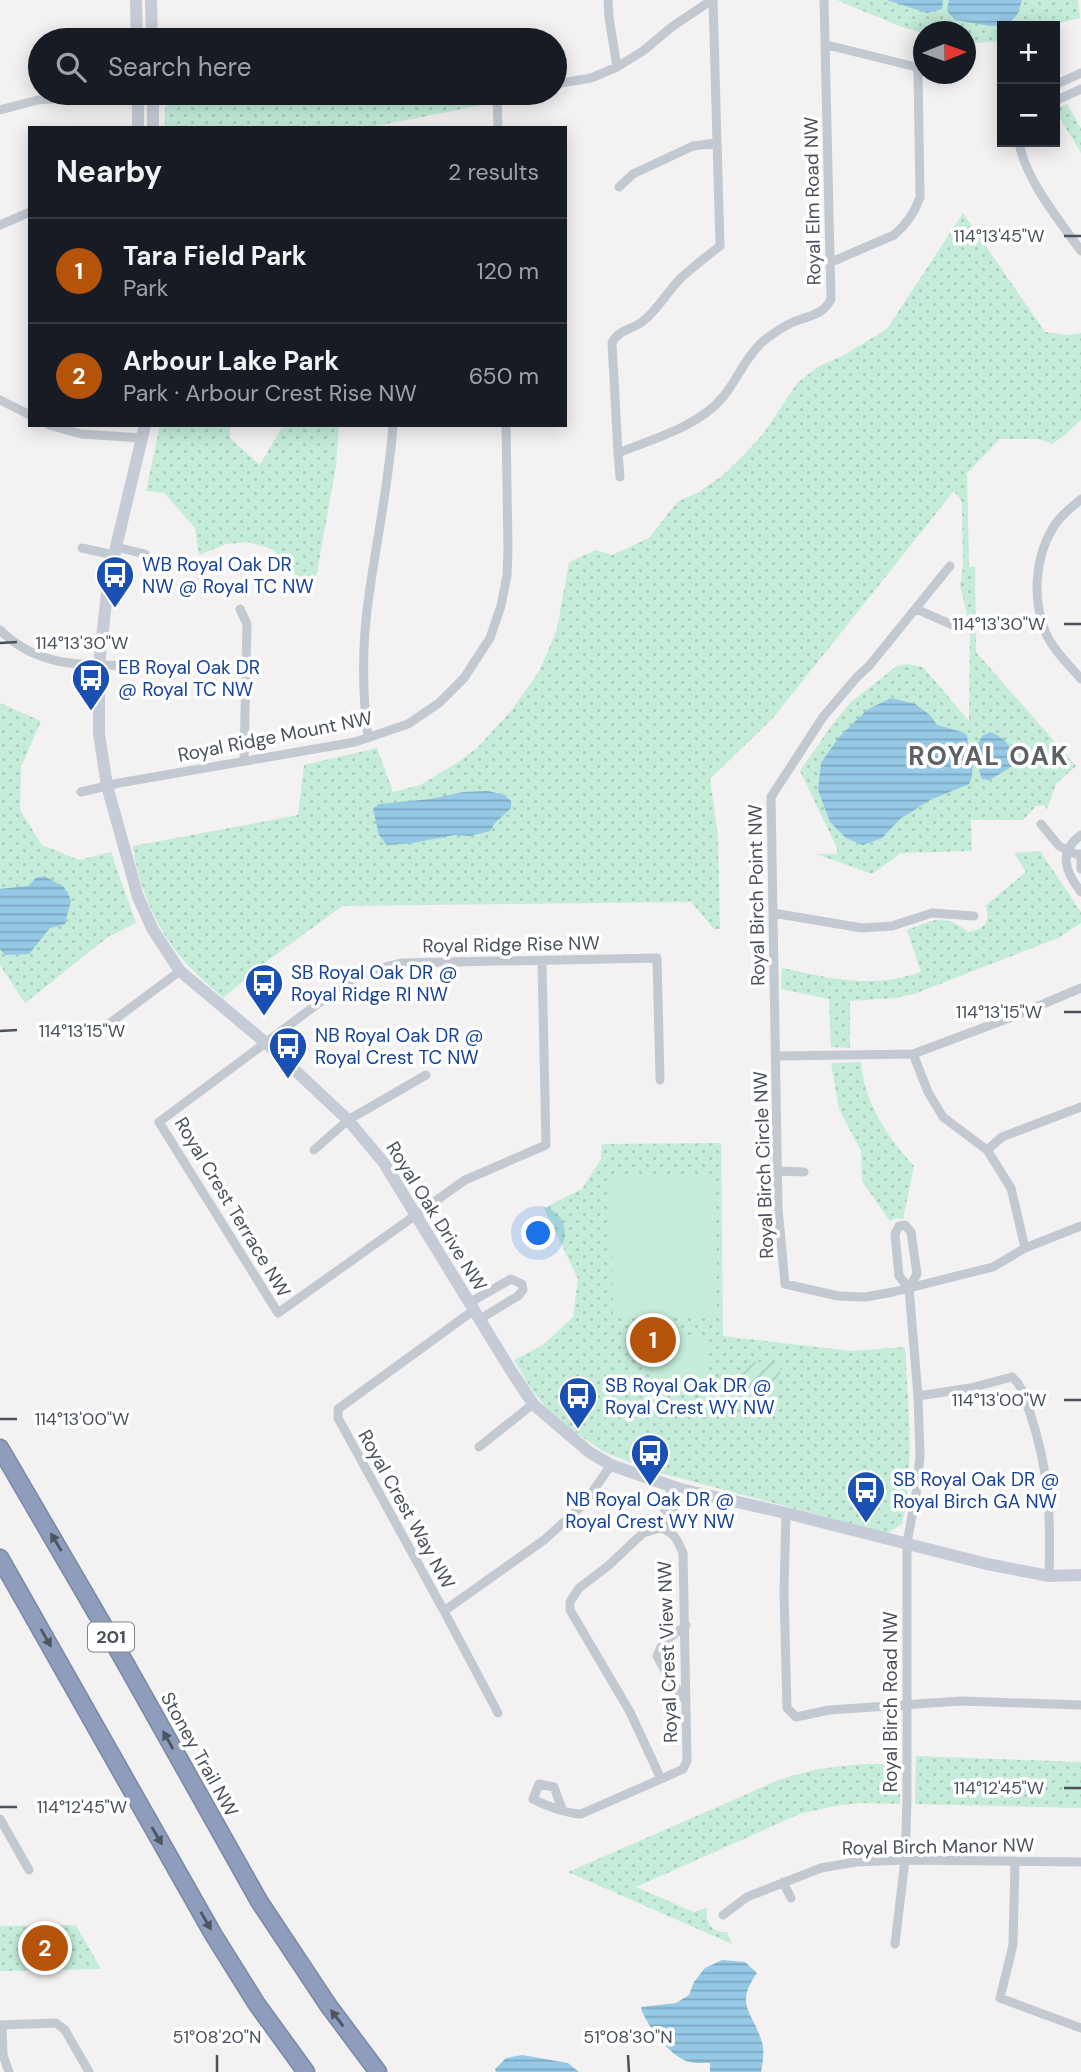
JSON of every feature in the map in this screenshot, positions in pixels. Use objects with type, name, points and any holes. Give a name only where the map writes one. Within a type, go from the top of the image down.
[{"type":"highway","points":[[0,1437],[17,1477]]},
{"type":"highway","name":"Stoney Trail NW","points":[[0,1447],[259,1901],[328,2005],[379,2072]]},
{"type":"highway","points":[[0,1558],[200,1910],[256,2003],[306,2072]]},
{"type":"highway","points":[[256,2003],[264,2032],[293,2072]]},
{"type":"street","points":[[136,0],[137,28]]},
{"type":"street","points":[[151,0],[152,28]]},
{"type":"street","points":[[608,0],[617,67]]},
{"type":"street","points":[[567,82],[592,78],[617,67],[712,0]]},
{"type":"street","points":[[620,477],[612,343],[619,332],[635,327],[646,319],[681,278],[720,246],[712,0]]},
{"type":"street","name":"Royal Elm Road NW","points":[[618,453],[674,430],[708,412],[723,397],[760,345],[794,321],[821,313],[831,299],[824,0]]},
{"type":"street","points":[[827,44],[916,67],[920,197],[915,211],[894,235],[829,263]]},
{"type":"street","points":[[1057,84],[1081,73]]},
{"type":"street","points":[[1060,99],[1081,89]]},
{"type":"street","points":[[0,110],[28,103]]},
{"type":"street","points":[[138,105],[138,126]]},
{"type":"street","points":[[153,105],[153,126]]},
{"type":"street","points":[[497,105],[498,126]]},
{"type":"street","points":[[618,187],[633,173],[694,146],[716,143]]},
{"type":"street","points":[[1020,147],[1021,157],[1046,200],[1081,251]]},
{"type":"street","points":[[0,225],[28,213]]},
{"type":"street","points":[[0,400],[28,414]]},
{"type":"street","points":[[56,427],[81,434],[143,432]]},
{"type":"street","points":[[368,738],[363,699],[366,617],[389,470],[393,427]]},
{"type":"street","name":"Royal Ridge Mount NW","points":[[81,793],[368,738],[408,724],[439,703],[464,677],[490,638],[501,606],[507,575],[506,427]]},
{"type":"street","name":"Royal Oak Drive NW","points":[[143,432],[107,593],[99,666],[99,734],[107,786],[138,897],[153,930],[180,971],[266,1043],[348,1120],[384,1163],[533,1404],[589,1452],[611,1465],[676,1487],[987,1564],[1049,1576],[1081,1575]]},
{"type":"street","points":[[1081,499],[1055,524],[1049,535],[1040,557],[1037,596],[1045,632],[1081,679]]},
{"type":"street","points":[[82,548],[145,554]]},
{"type":"street","name":"Royal Birch Point NW","points":[[777,1056],[771,797],[823,717],[869,666],[950,566]]},
{"type":"street","points":[[240,609],[247,624],[244,760]]},
{"type":"street","points":[[916,609],[957,627]]},
{"type":"street","points":[[0,630],[27,651],[47,659],[99,666],[124,665]]},
{"type":"street","points":[[1041,824],[1059,846],[1081,855],[1081,869]]},
{"type":"street","points":[[1081,835],[1073,841],[1068,850],[1066,865],[1068,875],[1081,892]]},
{"type":"street","points":[[774,913],[862,928],[892,926],[932,913],[974,916]]},
{"type":"street","name":"Royal Ridge Rise NW","points":[[266,1043],[343,985],[369,971],[401,963],[657,958],[660,1080]]},
{"type":"street","points":[[417,1214],[465,1180],[546,1145],[542,962]]},
{"type":"street","points":[[106,1027],[180,971]]},
{"type":"street","name":"Royal Birch Circle NW","points":[[1081,988],[913,1054],[777,1056],[778,1208],[785,1284],[838,1296],[865,1297],[993,1267],[1025,1248],[1081,1226]]},
{"type":"street","name":"Royal Crest Terrace NW","points":[[266,1043],[159,1122],[278,1313],[417,1214]]},
{"type":"street","points":[[913,1054],[928,1092],[943,1118],[987,1150],[1011,1188],[1025,1248]]},
{"type":"street","points":[[314,1150],[348,1120],[426,1075]]},
{"type":"street","points":[[987,1150],[1002,1137],[1081,1107]]},
{"type":"street","points":[[779,1171],[804,1172]]},
{"type":"street","points":[[905,1225],[911,1232],[917,1274],[909,1288],[899,1276],[895,1234],[899,1226],[905,1225]]},
{"type":"street","points":[[512,1279],[522,1284],[523,1290],[518,1296],[474,1310],[512,1279]]},
{"type":"street","name":"Royal Birch Road NW","points":[[895,1944],[905,1860],[907,1543],[920,1457],[909,1288]]},
{"type":"street","name":"Royal Crest Way NW","points":[[474,1310],[338,1409],[338,1418],[444,1611],[544,1540],[584,1504],[611,1465]]},
{"type":"street","points":[[918,1396],[970,1388],[1012,1377],[1020,1383],[1046,1469],[1051,1520],[1049,1576]]},
{"type":"street","points":[[479,1447],[533,1404]]},
{"type":"street","points":[[665,1529],[676,1487]]},
{"type":"street","points":[[786,1513],[784,1591],[787,1708],[796,1717],[828,1710],[961,1701],[1081,1705]]},
{"type":"street","name":"Royal Crest View NW","points":[[665,1529],[678,1540],[683,1553],[687,1761],[682,1769],[661,1779],[630,1712],[570,1610],[570,1602],[579,1588],[608,1566],[643,1533],[665,1529]]},
{"type":"street","points":[[444,1611],[498,1713]]},
{"type":"street","points":[[686,1625],[663,1643],[657,1656],[686,1701]]},
{"type":"street","points":[[562,1809],[581,1814],[661,1779]]},
{"type":"street","points":[[0,1819],[29,1870]]},
{"type":"street","points":[[1015,1861],[1013,1945],[999,1998],[1081,2028]]},
{"type":"street","name":"Royal Birch Manor NW","points":[[723,1915],[747,1897],[783,1882],[821,1868],[856,1862],[1081,1862]]},
{"type":"street","points":[[783,1882],[791,1898]]},
{"type":"street","points":[[9,2072],[1,2025],[57,2023],[65,2030],[89,2072]]},
{"type":"green space","points":[[837,0],[1078,0],[1080,18],[1060,23],[1060,21],[997,21],[997,41],[976,43],[976,21],[913,21],[913,30]]},
{"type":"green space","points":[[1067,104],[1081,128],[1081,153],[1060,118],[1060,108]]},
{"type":"green space","points":[[167,105],[482,105],[376,126],[165,126]]},
{"type":"green space","points":[[963,213],[1045,332],[1067,335],[1081,333],[1081,420],[1052,444],[1039,439],[1000,439],[967,473],[969,567],[975,567],[976,652],[1076,766],[1056,784],[1047,809],[1043,805],[1036,806],[1023,820],[971,820],[972,851],[901,853],[872,874],[816,854],[837,854],[837,848],[800,771],[851,702],[897,666],[908,664],[923,667],[969,721],[970,627],[960,585],[963,567],[962,502],[954,491],[773,718],[710,779],[718,837],[720,929],[714,929],[691,902],[342,906],[262,965],[223,998],[192,970],[181,958],[154,915],[139,874],[133,846],[298,815],[304,765],[377,748],[393,792],[420,785],[478,747],[511,711],[538,673],[557,629],[569,562],[596,550],[612,555],[649,538],[677,502],[697,493],[722,476],[763,434],[798,382],[818,367],[887,329]]},
{"type":"green space","points":[[160,427],[230,427],[230,438],[260,465],[282,427],[339,427],[336,465],[315,584],[298,581],[286,559],[269,548],[248,542],[226,544],[199,555],[195,528],[164,493],[146,491]]},
{"type":"green space","points":[[0,703],[41,721],[21,767],[20,810],[42,845],[79,860],[111,852],[136,923],[108,937],[25,1003],[0,965]]},
{"type":"green space","points":[[1040,851],[1081,912],[1081,923],[1058,938],[914,994],[850,1001],[850,1048],[831,1047],[829,999],[781,989],[782,968],[852,981],[885,980],[921,972],[907,930],[938,920],[952,922],[968,932],[982,927],[987,921],[985,906],[1026,872],[1014,853]]},
{"type":"green space","points":[[861,1062],[867,1091],[878,1118],[914,1166],[903,1219],[890,1221],[862,1181],[861,1151],[839,1109],[831,1063]]},
{"type":"green space","points":[[721,1143],[723,1336],[850,1351],[905,1347],[910,1436],[906,1502],[902,1524],[887,1533],[653,1471],[604,1452],[549,1410],[533,1392],[514,1360],[543,1345],[573,1317],[578,1279],[544,1208],[582,1189],[601,1159],[602,1144]]},
{"type":"green space","points":[[610,1177],[716,1177],[717,1314],[613,1315]]},
{"type":"green space","points":[[664,1335],[702,1335],[707,1340],[708,1373],[698,1386],[674,1392],[664,1388],[657,1380],[652,1371],[651,1359],[655,1347]]},
{"type":"green space","points":[[749,1362],[781,1362],[779,1381],[767,1397],[741,1402],[741,1371]]},
{"type":"green space","points":[[916,1756],[1081,1762],[1081,1808],[915,1804]]},
{"type":"green space","points":[[861,1764],[900,1764],[900,1804],[861,1803],[802,1813],[636,1887],[694,1912],[707,1908],[710,1926],[717,1931],[727,1932],[732,1944],[568,1872],[781,1779],[818,1769]]},
{"type":"green space","points":[[76,1925],[101,1969],[0,1971],[0,1926]]},
{"type":"water","points":[[887,0],[943,0],[942,9],[927,13]]},
{"type":"water","points":[[949,0],[1022,0],[1017,15],[1011,21],[997,21],[997,26],[955,20],[947,11]]},
{"type":"water","points":[[891,698],[915,704],[930,715],[937,725],[967,735],[973,751],[983,735],[991,732],[1009,746],[1013,755],[1011,767],[993,778],[982,779],[973,757],[969,784],[930,800],[900,819],[882,838],[863,845],[846,838],[830,822],[818,790],[821,763],[839,737],[868,709]]},
{"type":"water","points":[[488,791],[505,795],[511,801],[511,808],[490,831],[470,836],[454,835],[387,845],[379,835],[373,809],[379,804]]},
{"type":"water","points":[[44,876],[64,887],[71,900],[65,924],[50,928],[29,954],[5,955],[0,949],[0,889],[28,886],[36,878]]},
{"type":"water","points":[[722,1960],[745,1962],[757,1973],[750,1984],[746,2000],[762,2043],[761,2072],[710,2072],[710,2063],[682,2059],[664,2044],[643,2013],[641,2007],[676,2003],[689,1995],[694,1982],[705,1968]]},
{"type":"water","points":[[522,2055],[568,2063],[579,2072],[496,2072],[495,2069],[506,2058]]},
{"type":"place","name":"WB Royal Oak DR NW @ Royal TC NW","points":[[115,609]]},
{"type":"place","name":"EB Royal Oak DR @ Royal TC NW","points":[[91,712]]},
{"type":"place","name":"SB Royal Oak DR @ Royal Ridge RI NW","points":[[264,1017]]},
{"type":"place","name":"NB Royal Oak DR @ Royal Crest TC NW","points":[[288,1080]]},
{"type":"place","name":"Tara Field Park","points":[[653,1340]]},
{"type":"place","name":"SB Royal Oak DR @ Royal Crest WY NW","points":[[578,1430]]},
{"type":"place","name":"NB Royal Oak DR @ Royal Crest WY NW","points":[[650,1487]]},
{"type":"place","name":"SB Royal Oak DR @ Royal Birch GA NW","points":[[866,1524]]},
{"type":"place","name":"Arbour Lake Park","points":[[45,1948]]},
{"type":"district","name":"ROYAL OAK","points":[[989,756]]}]
